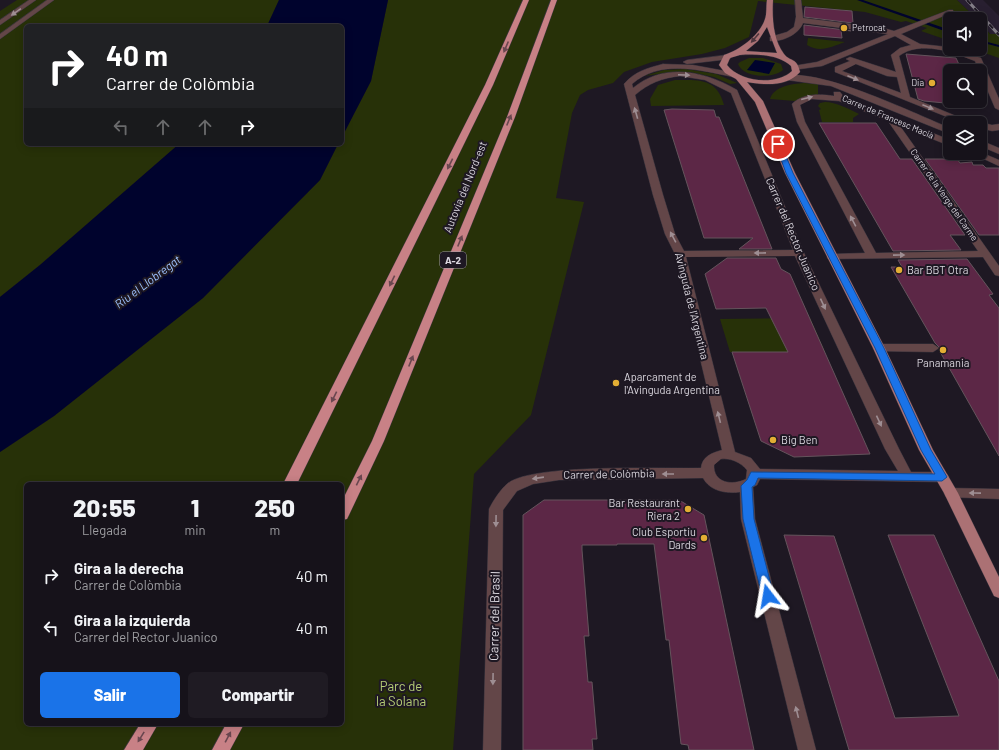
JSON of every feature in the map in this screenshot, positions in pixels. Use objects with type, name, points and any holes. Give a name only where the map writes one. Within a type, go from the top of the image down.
[{"type":"highway","name":"Autovia del Nord-est","points":[[291,482],[489,85],[526,0]]},
{"type":"highway","name":"Autovia del Nord-est","points":[[344,511],[378,441],[511,117],[554,0]]},
{"type":"highway","points":[[133,750],[148,726]]},
{"type":"highway","points":[[221,750],[234,726]]},
{"type":"main road","points":[[736,76],[759,81],[784,79],[795,75],[796,68],[785,59],[773,39],[768,20],[770,0]]},
{"type":"main road","points":[[739,53],[755,39],[768,20]]},
{"type":"main road","points":[[727,57],[739,53],[764,53],[785,59]]},
{"type":"main road","name":"Carrer del Rector Juanico","points":[[727,57],[723,65],[728,72],[765,94],[790,173],[879,348],[926,450],[951,493],[999,592]]},
{"type":"main road","points":[[765,94],[784,79]]},
{"type":"street","points":[[0,23],[33,0]]},
{"type":"street","points":[[0,37],[51,0]]},
{"type":"street","points":[[773,39],[796,32],[799,27],[798,0]]},
{"type":"street","points":[[796,68],[819,64],[951,11]]},
{"type":"street","points":[[799,20],[883,30],[896,34],[919,46]]},
{"type":"street","points":[[906,98],[895,55],[899,51],[919,46],[938,47],[978,60],[999,108]]},
{"type":"street","points":[[842,55],[890,74],[900,75]]},
{"type":"street","name":"Avinguda de l'Argentina","points":[[727,57],[666,63],[639,68],[624,77],[621,82],[622,89],[632,92],[662,208],[670,234],[675,241],[680,254],[724,438],[730,455]]},
{"type":"street","points":[[785,59],[833,58]]},
{"type":"street","points":[[857,61],[838,69],[839,72],[951,116]]},
{"type":"street","points":[[632,92],[628,84],[638,75],[660,68],[677,66],[694,67],[736,76]]},
{"type":"street","name":"Carrer de Francesc Macià","points":[[796,68],[829,83],[943,128]]},
{"type":"street","name":"Carrer del Rector Juanico","points":[[632,92],[652,78],[663,75],[682,74],[716,81],[734,92],[799,253],[892,449],[907,476]]},
{"type":"street","name":"Carrer de Francesc Macià","points":[[784,79],[829,83],[841,99],[943,140]]},
{"type":"street","points":[[841,99],[811,96],[796,104],[801,122],[872,256]]},
{"type":"street","name":"Carrer de la Verge del Carme","points":[[890,118],[999,273]]},
{"type":"street","points":[[987,127],[999,127]]},
{"type":"street","points":[[987,146],[999,151]]},
{"type":"street","points":[[987,158],[999,162]]},
{"type":"street","points":[[680,254],[799,253]]},
{"type":"street","points":[[832,256],[986,254]]},
{"type":"street","points":[[879,348],[933,348]]},
{"type":"street","points":[[807,750],[748,519],[750,480],[752,467],[748,462],[730,455],[716,456],[708,463],[707,473],[716,484],[732,488],[750,480],[907,476],[942,477]]},
{"type":"street","name":"Carrer de Colòmbia","points":[[512,487],[531,478],[560,475],[707,473]]},
{"type":"street","name":"Carrer del Brasil","points":[[492,750],[496,509],[512,487]]},
{"type":"street","points":[[951,493],[999,494]]},
{"type":"shaded area","points":[[957,0],[983,0],[999,16],[999,34],[990,34],[987,30],[987,12],[970,12]]},
{"type":"green space","points":[[17,0],[279,0],[268,24],[24,24],[24,146],[177,146],[40,265],[0,297],[0,11]]},
{"type":"green space","name":"Parc de la Solana","points":[[388,0],[957,0],[970,12],[943,12],[943,39],[921,31],[927,28],[906,21],[901,22],[865,12],[758,1],[749,37],[725,48],[702,54],[652,62],[624,72],[613,83],[588,90],[580,95],[572,113],[556,198],[584,202],[531,415],[474,474],[453,750],[0,750],[0,452],[54,416],[203,298],[320,180],[337,146],[344,146],[344,133],[371,81]]},
{"type":"green space","points":[[987,30],[990,34],[999,34],[999,58],[987,54]]},
{"type":"green space","points":[[808,38],[845,42],[835,46],[816,49],[807,45]]},
{"type":"green space","points":[[749,58],[763,58],[781,64],[783,70],[766,76],[759,76],[746,72],[741,69],[738,64]]},
{"type":"green space","points":[[686,69],[716,74],[737,83],[730,84],[714,77],[690,72],[673,72],[644,76],[664,70]]},
{"type":"green space","points":[[675,80],[692,80],[706,82],[712,85],[721,96],[724,105],[651,106],[650,99],[658,85]]},
{"type":"green space","points":[[804,83],[818,84],[818,95],[806,96],[795,101],[770,99],[779,88]]},
{"type":"green space","points":[[825,102],[838,104],[859,114],[853,118],[853,122],[822,122],[819,110],[821,109],[818,106],[820,103]]},
{"type":"green space","points":[[810,318],[825,352],[730,352],[720,319]]},
{"type":"water","points":[[279,0],[388,0],[371,81],[344,133],[344,24],[268,24]]},
{"type":"water","points":[[755,60],[775,63],[769,74],[747,70]]},
{"type":"water","name":"Riu el Llobregat","points":[[177,146],[337,146],[320,180],[203,298],[54,416],[0,452],[0,297],[40,265]]},
{"type":"building","points":[[805,7],[852,11],[853,23],[804,17]]},
{"type":"building","points":[[804,25],[853,31],[841,30],[842,38],[804,35]]},
{"type":"building","name":"Dia","points":[[906,54],[956,58],[959,64],[943,64],[943,103],[918,99]]},
{"type":"building","points":[[664,110],[714,110],[716,117],[719,117],[772,249],[739,249],[753,238],[704,238]]},
{"type":"building","points":[[819,123],[876,123],[900,159],[912,159],[965,235],[950,235],[961,250],[893,251]]},
{"type":"building","points":[[925,159],[958,160],[960,163],[972,162],[973,165],[983,165],[986,168],[999,168],[999,235],[979,235]]},
{"type":"building","points":[[727,258],[776,258],[781,269],[790,274],[870,454],[794,457],[761,441],[732,352],[788,352],[766,308],[716,309],[705,274]]},
{"type":"building","points":[[967,259],[993,294],[989,295],[999,308],[999,456],[939,350],[940,348],[935,343],[891,267],[902,267],[898,260]]},
{"type":"building","points":[[544,500],[679,500],[704,515],[754,750],[689,750],[688,745],[681,744],[669,640],[666,640],[654,544],[617,544],[582,545],[589,636],[584,636],[588,682],[592,682],[597,739],[592,739],[593,750],[523,750],[523,515]]},
{"type":"building","points":[[784,535],[834,536],[895,718],[959,716],[888,535],[934,535],[999,681],[999,750],[849,750]]},
{"type":"waterway","points":[[859,0],[943,30]]},
{"type":"waterway","points":[[987,43],[999,46]]},
{"type":"railway","points":[[967,0],[999,35]]},
{"type":"place","name":"Petrocat","points":[[844,28]]},
{"type":"place","name":"Dia","points":[[932,83]]},
{"type":"place","name":"Bar BBT Otra","points":[[899,270]]},
{"type":"place","name":"Panamania","points":[[943,350]]},
{"type":"place","name":"Aparcament de l'Avinguda Argentina","points":[[616,383]]},
{"type":"place","name":"Big Ben","points":[[773,440]]},
{"type":"place","name":"Bar Restaurant Riera 2","points":[[688,509]]},
{"type":"place","name":"Club Esportiu Dards","points":[[704,538]]},
{"type":"route","points":[[768,596],[748,519],[746,486],[752,482],[754,474],[942,477],[926,450],[879,348],[838,270],[790,173],[778,144]]}]
